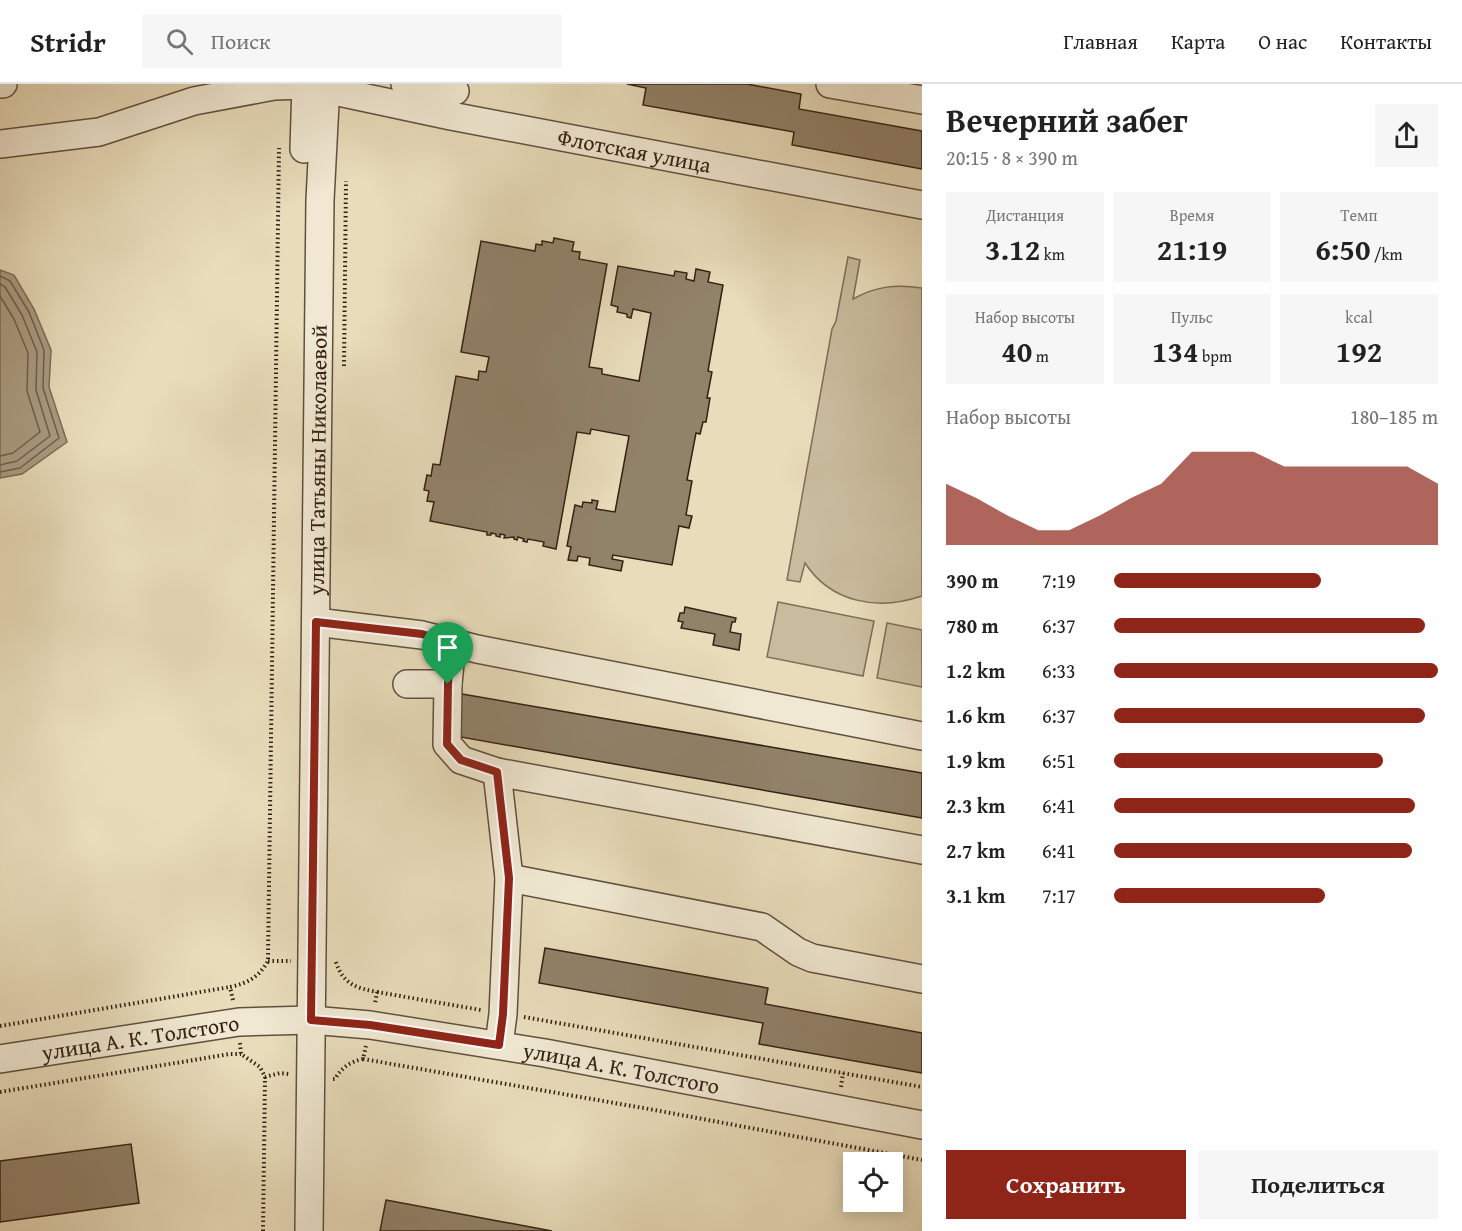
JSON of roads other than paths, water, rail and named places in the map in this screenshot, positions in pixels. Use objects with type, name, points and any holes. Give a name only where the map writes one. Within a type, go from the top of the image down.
[{"type":"street","points":[[405,84],[454,97]]},
{"type":"street","points":[[830,84],[922,100]]},
{"type":"street","name":"Флотская улица","points":[[0,144],[99,132],[194,101],[274,85],[322,87],[454,97],[922,206]]},
{"type":"street","name":"улица Татьяны Николаевой","points":[[290,1231],[302,1020],[316,622],[322,87]]},
{"type":"street","name":"улица Татьяны Николаевой","points":[[309,1231],[302,1020],[322,87]]},
{"type":"street","points":[[316,622],[422,634],[452,643],[922,736]]},
{"type":"street","points":[[452,643],[448,684],[447,744],[461,760],[497,772],[922,850]]},
{"type":"street","points":[[407,684],[448,684]]},
{"type":"street","points":[[497,772],[509,878],[503,1014],[499,1045]]},
{"type":"street","points":[[509,878],[762,927],[798,952],[812,958],[922,979]]},
{"type":"street","name":"улица А. К. Толстого","points":[[0,1059],[239,1022],[302,1020],[370,1025],[499,1045],[922,1125]]},
{"type":"water","points":[[0,270],[14,275],[34,309],[51,350],[49,387],[67,442],[22,474],[0,478]]}]
